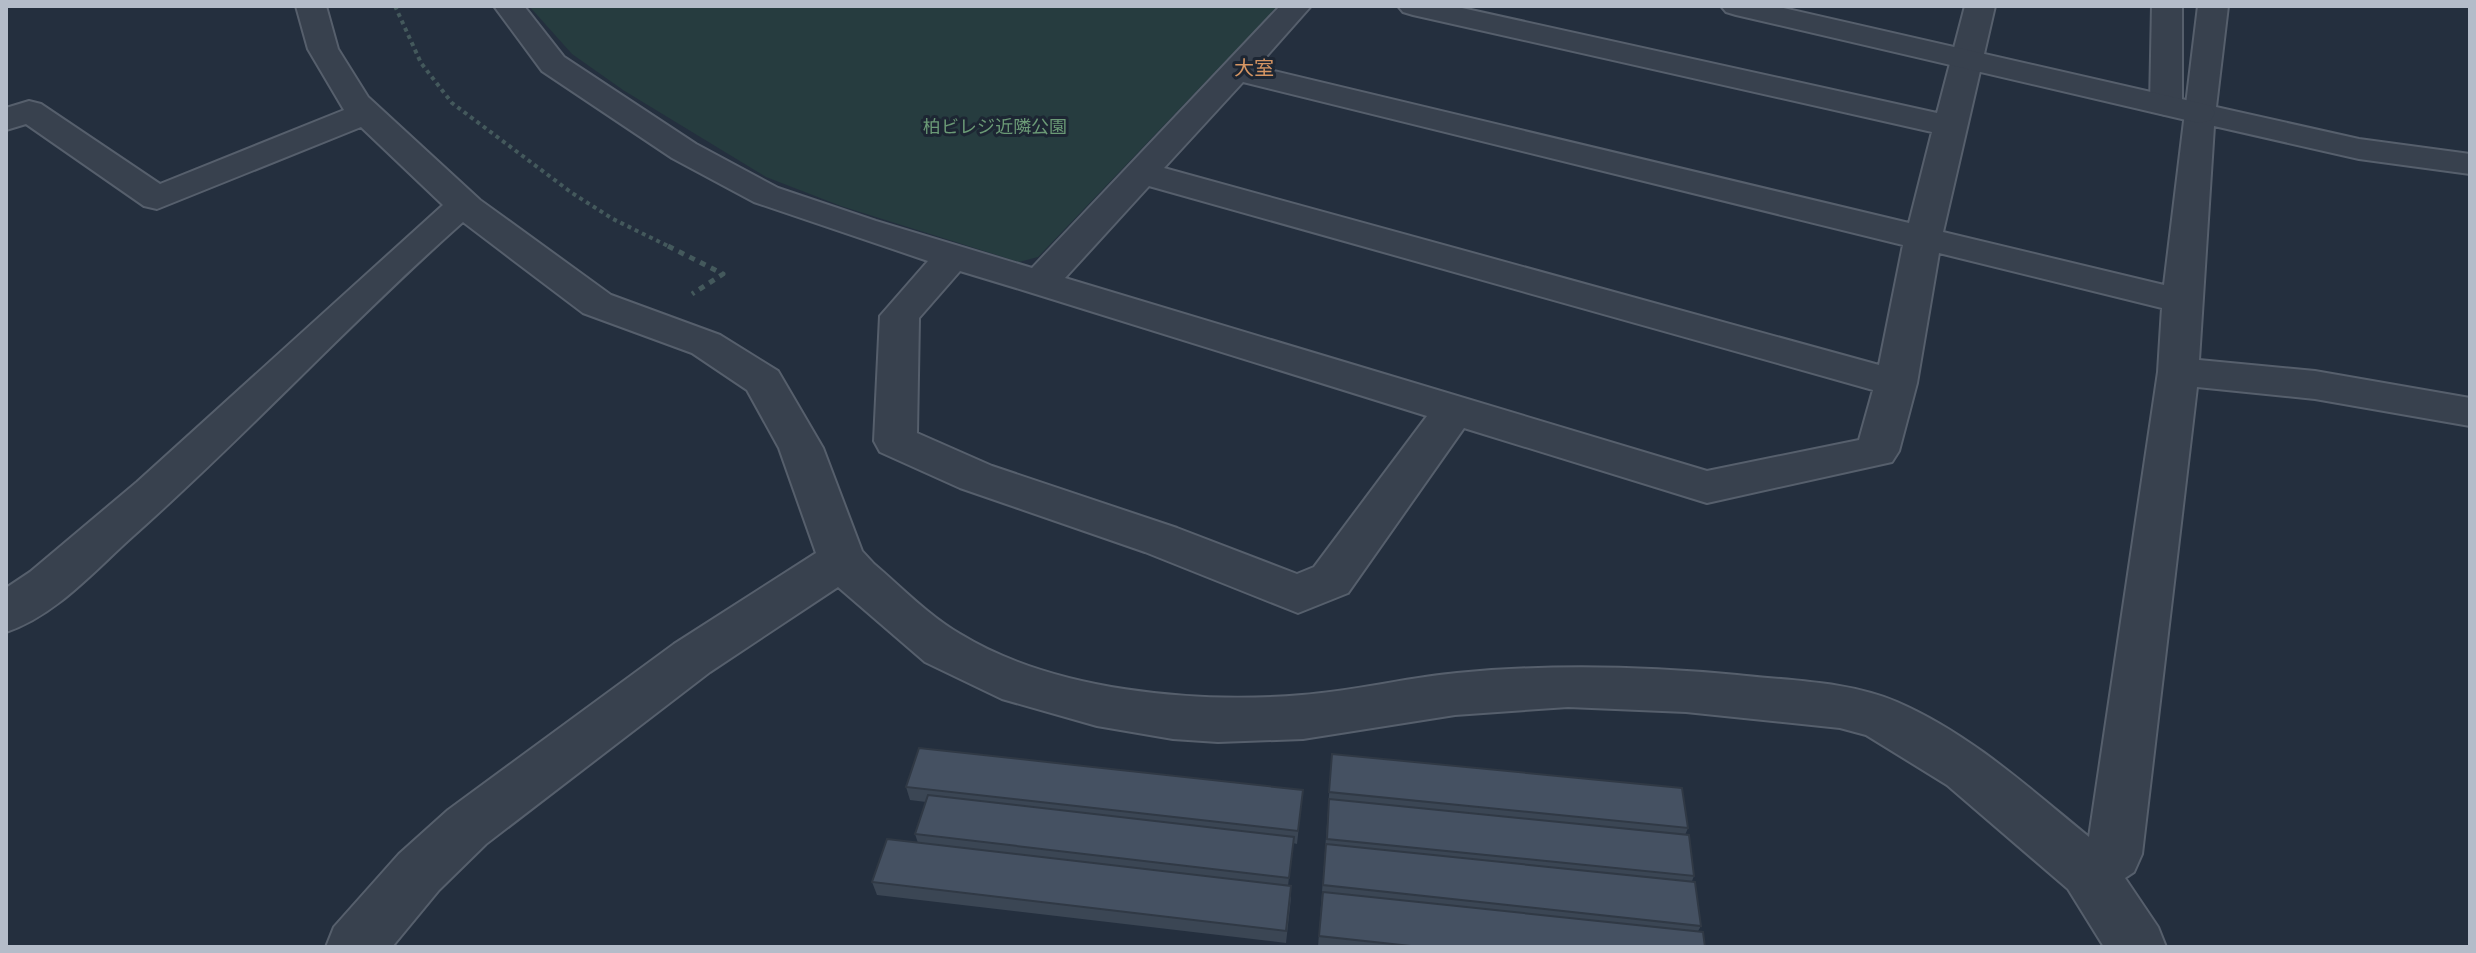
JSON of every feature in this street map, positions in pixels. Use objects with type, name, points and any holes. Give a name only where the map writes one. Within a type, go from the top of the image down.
[{"type":"street","points":[[311,6],[323,49],[355,103],[467,208],[597,304],[706,344],[763,381],[801,448],[842,560],[857,577],[942,648],[1020,684],[1097,705],[1173,717],[1218,720],[1303,717],[1455,694],[1568,686],[1686,691],[1840,707],[1905,730],[1966,769],[2088,871],[2137,947]]},
{"type":"street","points":[[509,6],[553,64],[684,151],[766,195],[863,229],[1453,412],[1707,487],[1877,451],[1896,383],[1923,238],[1980,6]]},
{"type":"street","points":[[1039,283],[1296,6]]},
{"type":"street","points":[[1413,6],[1950,126]]},
{"type":"street","points":[[1736,6],[2359,149],[2470,164]]},
{"type":"street","points":[[2088,871],[2114,854],[2178,372],[2183,109],[2167,6]]},
{"type":"street","points":[[2183,109],[2213,6]]},
{"type":"street","points":[[1236,71],[2181,301]]},
{"type":"street","points":[[6,120],[29,111],[157,198],[366,113]]},
{"type":"street","points":[[1142,173],[1896,383]]},
{"type":"street","points":[[6,613],[47,585],[141,503],[450,215],[467,208]]},
{"type":"street","points":[[953,255],[900,316],[895,441],[976,477],[1161,540],[1298,594],[1331,580],[1453,412]]},
{"type":"street","points":[[2178,372],[2315,385],[2470,412]]},
{"type":"street","points":[[355,947],[419,872],[467,827],[692,658],[842,560]]},
{"type":"path","points":[[395,6],[421,63],[452,103],[572,193],[613,219],[723,274],[648,323]]},
{"type":"green space","name":"柏ビレジ近隣公園","points":[[529,6],[1278,6],[1038,257],[1019,262],[841,206],[766,177],[623,90],[572,54]]},
{"type":"building","points":[[919,748],[1303,790],[1298,831],[906,787]]},
{"type":"building","points":[[1332,754],[1682,788],[1688,828],[1329,792]]},
{"type":"building","points":[[928,795],[1294,837],[1289,878],[915,834]]},
{"type":"building","points":[[1329,799],[1689,835],[1694,876],[1327,839]]},
{"type":"building","points":[[887,839],[1291,886],[1286,931],[872,882]]},
{"type":"building","points":[[1326,844],[1695,882],[1701,926],[1323,885]]},
{"type":"building","points":[[1323,892],[1703,932],[1705,947],[1420,947],[1319,936]]},
{"type":"district","name":"大室","points":[[1254,68]]}]
